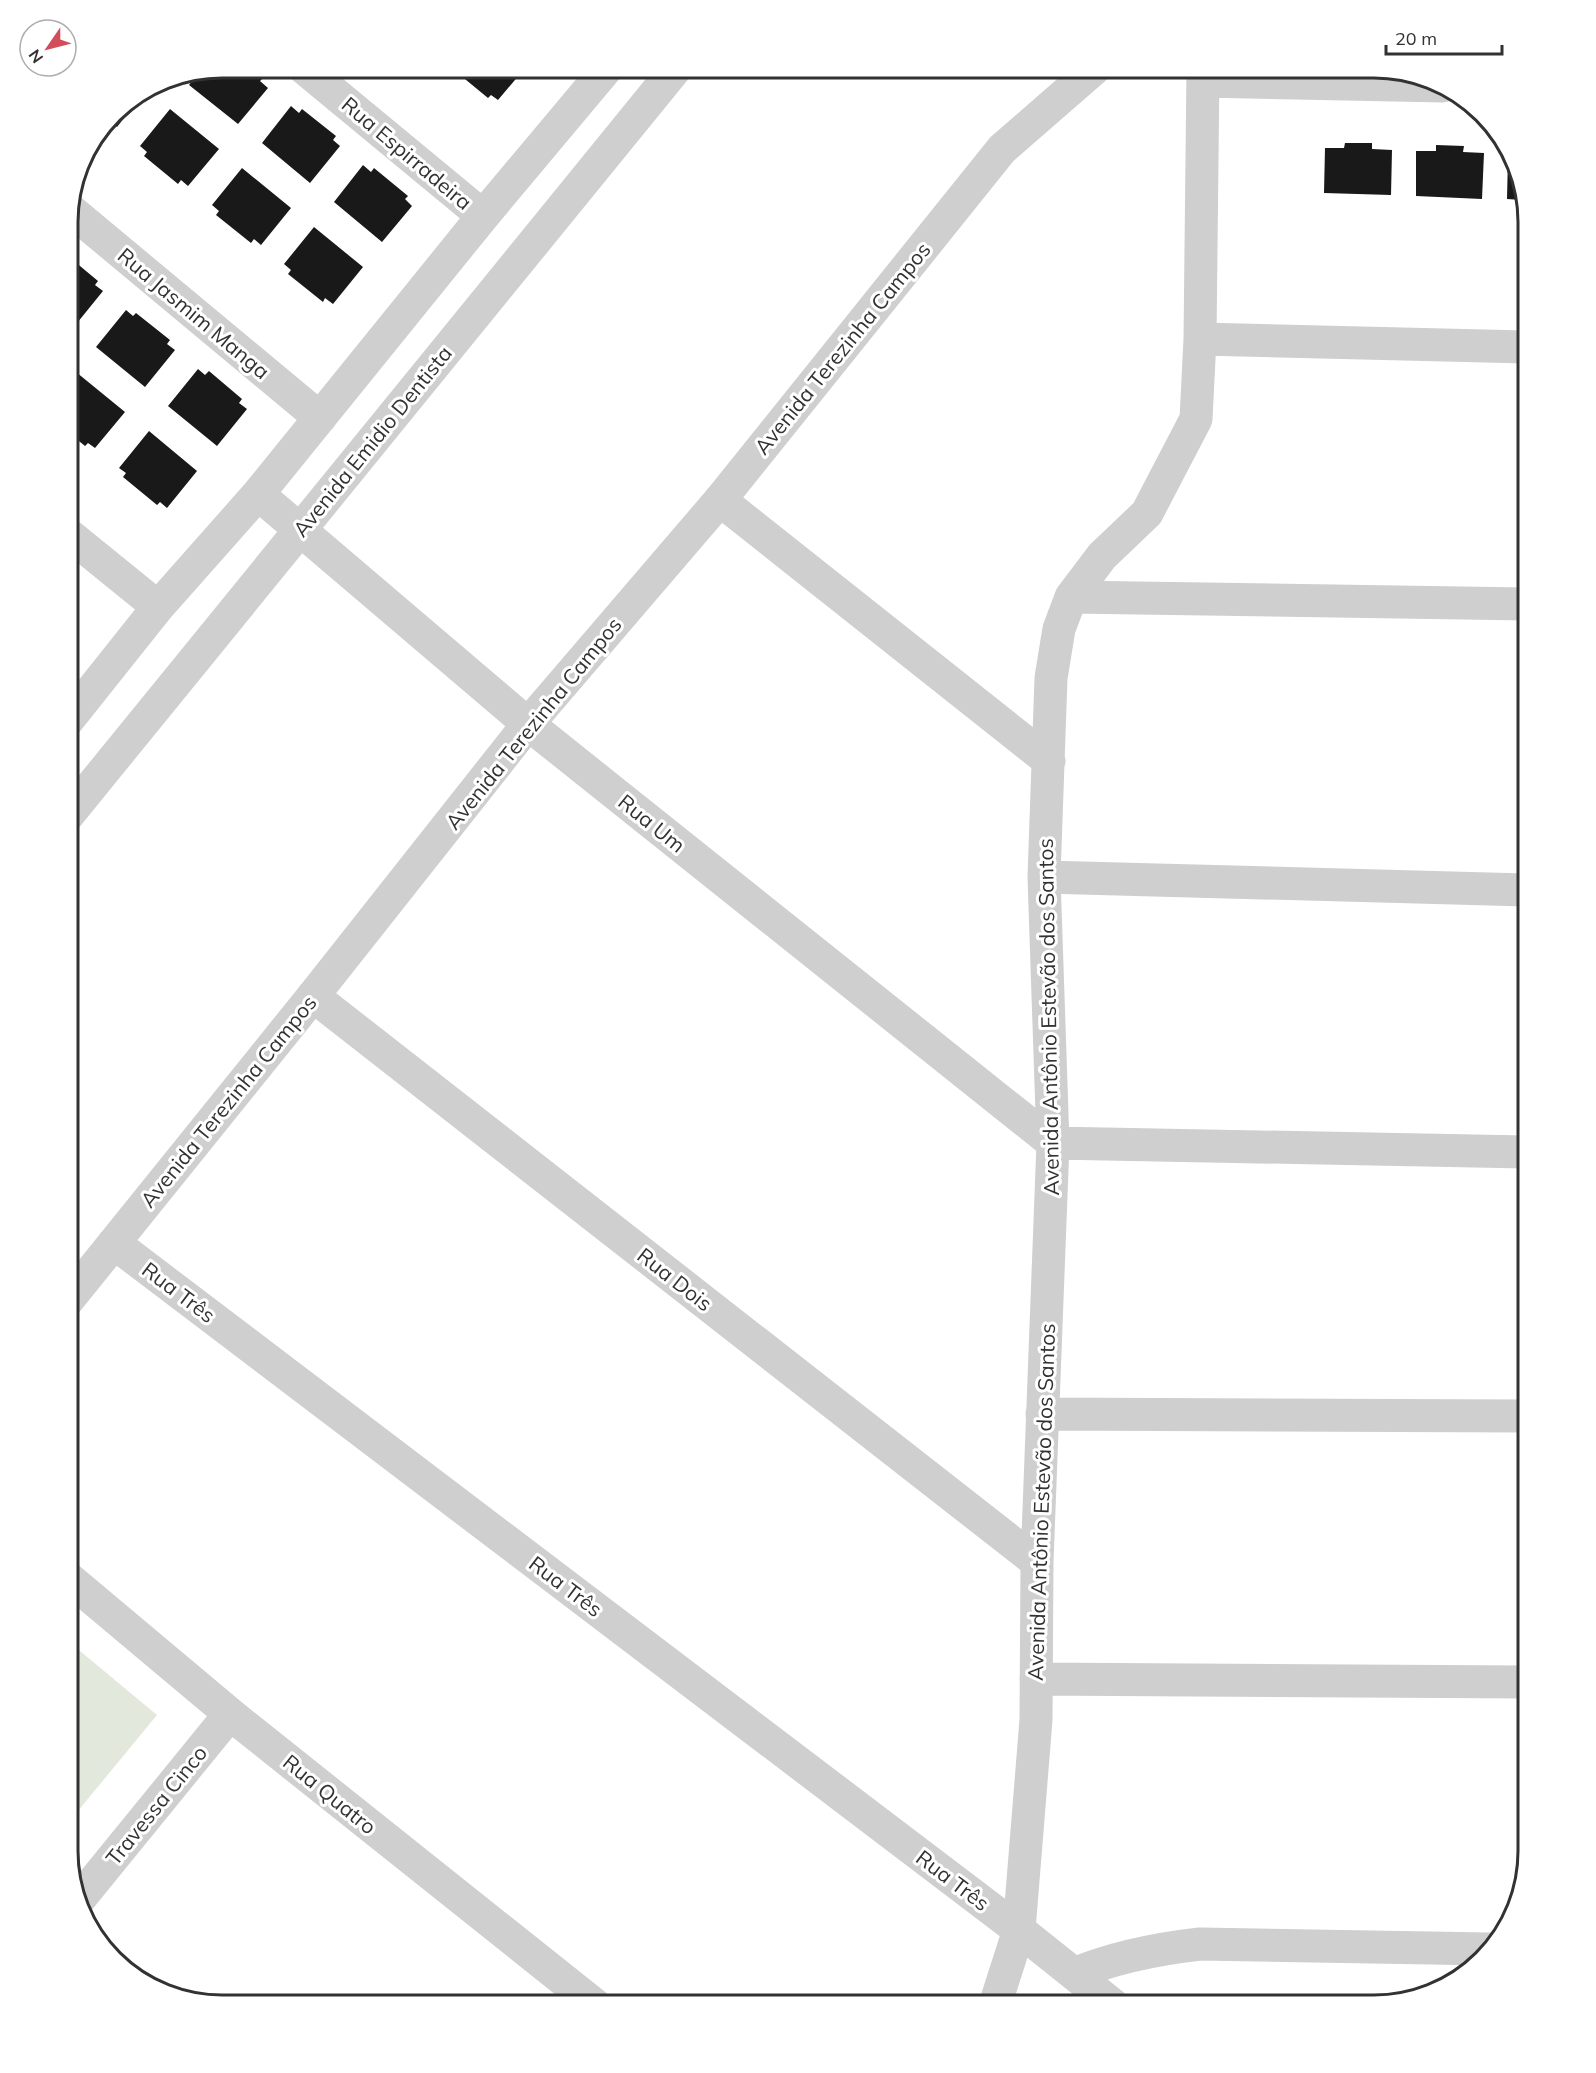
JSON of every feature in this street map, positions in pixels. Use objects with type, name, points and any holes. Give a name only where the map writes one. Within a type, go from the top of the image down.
[{"type":"street","name":"Rua Espirradeira","points":[[316,78],[483,216]]},
{"type":"street","points":[[78,707],[158,607],[258,494],[483,216],[599,78]]},
{"type":"street","name":"Avenida Emidio Dentista","points":[[78,803],[668,78]]},
{"type":"street","name":"Avenida Terezinha Campos","points":[[78,1288],[528,724],[720,500],[1002,148],[1083,78]]},
{"type":"street","name":"Avenida Antônio Estevão dos Santos","points":[[998,1995],[1018,1930],[1036,1720],[1037,1562],[1053,1143],[1044,877],[1051,678],[1059,629],[1071,597],[1102,556],[1147,513],[1196,419],[1200,339],[1203,78]]},
{"type":"street","points":[[1283,78],[1416,85]]},
{"type":"street","name":"Rua Jasmim Manga","points":[[78,216],[320,418]]},
{"type":"street","points":[[1200,339],[1518,347]]},
{"type":"street","name":"Rua Um","points":[[258,494],[528,724],[1053,1143]]},
{"type":"street","points":[[720,500],[1048,761]]},
{"type":"street","points":[[78,542],[158,607]]},
{"type":"street","points":[[1071,597],[1518,604]]},
{"type":"street","points":[[1044,877],[1518,890]]},
{"type":"street","name":"Rua Dois","points":[[313,996],[1037,1562]]},
{"type":"street","points":[[1053,1143],[1518,1152]]},
{"type":"street","name":"Rua Três","points":[[114,1243],[1018,1930],[1100,1995]]},
{"type":"street","points":[[1042,1414],[1518,1416]]},
{"type":"street","name":"Rua Quatro","points":[[78,1586],[230,1714],[581,1995]]},
{"type":"street","points":[[1036,1679],[1518,1682]]},
{"type":"street","name":"Travessa Cinco","points":[[85,1893],[230,1714]]},
{"type":"street","points":[[1074,1974],[1126,1955],[1200,1944],[1479,1949]]},
{"type":"shaded area","points":[[78,1649],[157,1715],[78,1811]]},
{"type":"building","points":[[263,78],[260,81],[268,88],[238,124],[189,85],[192,82],[203,79]]},
{"type":"building","points":[[464,78],[517,78],[498,100],[491,95],[488,98]]},
{"type":"building","points":[[291,106],[299,113],[302,109],[336,136],[333,140],[340,146],[310,183],[262,143]]},
{"type":"building","points":[[170,109],[219,149],[188,186],[181,180],[178,184],[144,156],[147,152],[140,146]]},
{"type":"building","points":[[1345,143],[1372,143],[1372,149],[1392,150],[1391,195],[1324,193],[1325,148],[1344,148]]},
{"type":"building","points":[[1436,145],[1464,146],[1463,152],[1484,153],[1482,199],[1416,196],[1416,151],[1436,151]]},
{"type":"building","points":[[363,165],[371,172],[374,168],[408,196],[405,199],[412,206],[382,242],[334,202]]},
{"type":"building","points":[[242,168],[291,208],[261,245],[254,239],[251,243],[216,215],[219,211],[212,205]]},
{"type":"building","points":[[1508,170],[1516,200],[1507,199]]},
{"type":"building","points":[[314,227],[363,267],[333,304],[325,298],[323,302],[288,274],[291,270],[284,264]]},
{"type":"building","points":[[78,264],[98,281],[95,285],[103,291],[78,322]]},
{"type":"building","points":[[126,310],[133,316],[136,313],[170,340],[167,344],[175,350],[145,387],[96,347]]},
{"type":"building","points":[[198,369],[205,375],[209,371],[242,399],[239,403],[247,409],[217,446],[168,406]]},
{"type":"building","points":[[78,374],[125,412],[95,448],[88,443],[85,446],[78,440]]},
{"type":"building","points":[[149,431],[197,471],[167,508],[160,502],[157,505],[123,477],[126,473],[119,468]]}]
